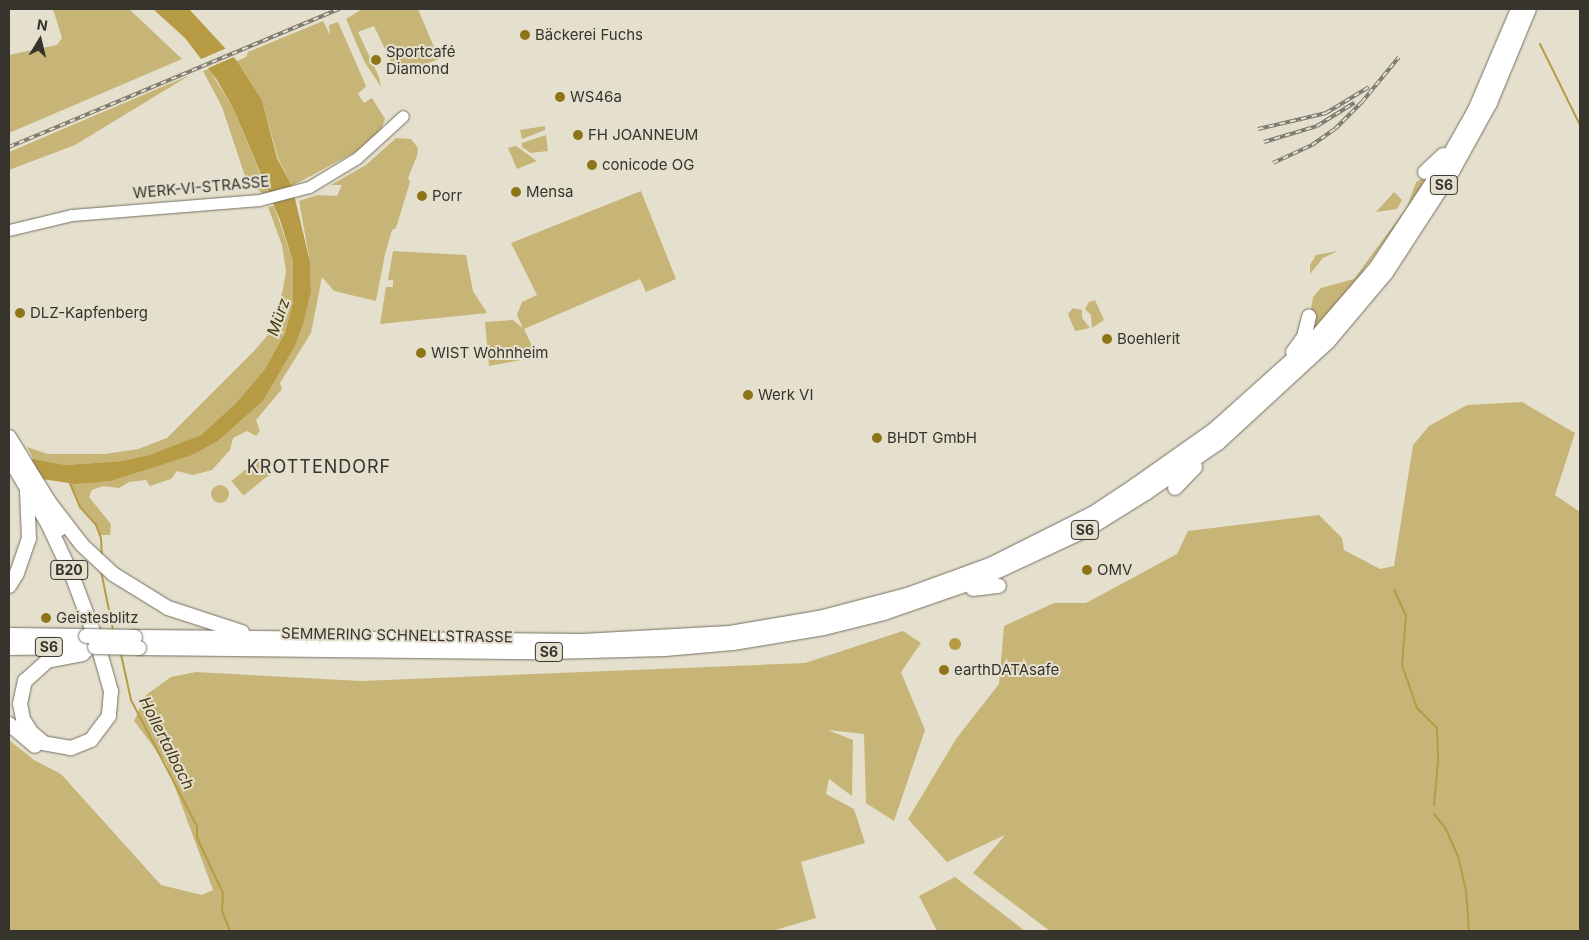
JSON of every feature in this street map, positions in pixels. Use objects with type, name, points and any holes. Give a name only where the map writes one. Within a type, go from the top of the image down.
[{"type":"highway","name":"SEMMERING SCHNELLSTRASSE","points":[[137,642],[257,638],[498,641],[661,638],[730,633],[819,618],[907,594],[992,564],[1092,514],[1215,429],[1258,393],[1311,343],[1376,268],[1406,226],[1475,110],[1518,9]]},
{"type":"highway","name":"SEMMERING SCHNELLSTRASSE","points":[[9,648],[95,642],[137,642],[550,652],[665,649],[733,643],[824,628],[940,595],[1088,529],[1218,443],[1328,342],[1415,232],[1490,103],[1529,9]]},
{"type":"highway","points":[[1425,172],[1440,160],[1459,126],[1475,110]]},
{"type":"highway","points":[[1258,393],[1297,348],[1309,317]]},
{"type":"highway","name":"B20","points":[[9,437],[95,642]]},
{"type":"highway","points":[[1175,488],[1218,443]]},
{"type":"highway","name":"B20","points":[[9,458],[34,497]]},
{"type":"highway","points":[[34,497],[113,574],[168,608],[257,638]]},
{"type":"highway","points":[[9,586],[18,573],[28,539],[34,497]]},
{"type":"highway","points":[[940,595],[999,586]]},
{"type":"highway","name":"SEMMERING SCHNELLSTRASSE","points":[[9,635],[95,642]]},
{"type":"highway","points":[[95,642],[111,690],[111,707],[106,723],[97,735],[78,746],[58,748],[44,743],[31,732],[23,718],[20,704],[26,681],[47,661],[82,654],[95,642]]},
{"type":"highway","points":[[9,724],[33,745],[56,756],[79,755],[101,742],[116,722],[120,699],[95,642]]},
{"type":"main road","name":"WERK-VI-STRASSE","points":[[9,230],[72,215],[259,200],[309,187],[361,155],[403,116]]},
{"type":"shaded area","points":[[53,9],[129,9],[182,59],[9,133],[9,55],[57,45],[62,38]]},
{"type":"shaded area","name":"Mürz","points":[[153,9],[189,9],[237,61],[262,100],[277,158],[292,186],[310,262],[311,292],[303,324],[294,348],[263,401],[217,442],[190,456],[111,481],[75,484],[9,474],[9,455],[66,465],[122,461],[149,455],[201,435],[236,403],[264,370],[285,333],[293,302],[293,262],[280,220],[234,110],[217,80],[185,38]]},
{"type":"shaded area","points":[[362,9],[418,9],[439,59],[397,75],[374,26],[358,32],[379,77],[381,87],[364,61],[346,19]]},
{"type":"shaded area","points":[[323,21],[330,35],[329,25],[338,22],[366,86],[358,94],[364,103],[372,98],[385,119],[379,135],[357,151],[292,186],[278,158],[262,100],[237,61],[246,57],[248,52]]},
{"type":"shaded area","points":[[209,69],[234,110],[268,193],[263,194],[246,179],[222,107],[203,71]]},
{"type":"shaded area","points":[[190,75],[75,145],[9,170],[9,152]]},
{"type":"shaded area","points":[[545,126],[545,130],[522,139],[520,130]]},
{"type":"shaded area","points":[[546,135],[548,151],[531,153],[522,147],[522,143]]},
{"type":"shaded area","points":[[396,138],[411,139],[418,148],[417,156],[408,178],[410,182],[396,228],[392,230],[385,254],[376,301],[334,291],[322,277],[311,333],[280,383],[282,389],[256,420],[260,431],[256,436],[247,431],[233,438],[230,450],[212,470],[193,475],[177,471],[171,479],[150,486],[146,480],[129,482],[119,488],[103,486],[92,490],[89,497],[111,524],[110,535],[100,535],[96,525],[80,507],[69,483],[111,481],[190,456],[217,442],[263,401],[294,348],[311,292],[310,262],[299,201],[317,195],[337,196],[342,185],[331,185],[366,165]]},
{"type":"shaded area","points":[[516,146],[537,161],[517,169],[508,148]]},
{"type":"shaded area","points":[[1430,174],[1409,208],[1357,279],[1307,337],[1313,297],[1321,288],[1354,279],[1407,207],[1416,182]]},
{"type":"shaded area","points":[[641,191],[676,279],[646,292],[640,279],[524,329],[537,357],[489,366],[485,322],[513,320],[523,328],[517,315],[522,302],[537,295],[511,243]]},
{"type":"shaded area","points":[[1394,192],[1402,200],[1397,209],[1376,212]]},
{"type":"shaded area","points":[[274,206],[293,262],[293,302],[285,333],[264,370],[236,403],[201,435],[149,455],[122,461],[66,465],[34,460],[27,447],[48,454],[105,454],[138,449],[167,438],[254,351],[273,329],[286,271],[282,245],[268,207]]},
{"type":"shaded area","points":[[393,251],[466,255],[473,291],[487,313],[380,324],[386,287],[393,287],[393,280],[388,280]]},
{"type":"shaded area","points":[[1338,251],[1323,258],[1310,274],[1310,265],[1316,255]]},
{"type":"shaded area","points":[[1095,300],[1104,320],[1092,328],[1091,315],[1085,309],[1089,302]]},
{"type":"shaded area","points":[[1073,308],[1082,310],[1082,318],[1090,328],[1075,331],[1068,314]]},
{"type":"shaded area","points":[[1522,402],[1575,433],[1555,495],[1580,512],[1580,931],[1050,931],[973,873],[1005,835],[947,862],[908,819],[956,739],[999,684],[1004,626],[1054,603],[1086,603],[1177,554],[1188,531],[1319,515],[1342,538],[1344,550],[1380,569],[1394,566],[1413,445],[1429,426],[1467,405]]},
{"type":"shaded area","points":[[261,457],[273,472],[243,496],[231,481]]},
{"type":"shaded area","points":[[220,485],[226,488],[229,494],[226,500],[220,503],[214,500],[211,494],[214,488]]},
{"type":"shaded area","points":[[903,631],[921,643],[901,672],[925,730],[894,821],[866,803],[864,734],[828,730],[853,740],[852,796],[829,779],[826,794],[854,809],[865,843],[801,862],[816,918],[772,931],[9,931],[9,740],[34,760],[61,774],[161,885],[202,895],[213,890],[166,763],[134,721],[146,695],[171,677],[196,672],[361,681],[805,663]]},
{"type":"shaded area","points":[[953,638],[957,638],[961,644],[957,650],[953,650],[949,646],[949,642]]},
{"type":"shaded area","points":[[955,877],[1025,931],[937,931],[919,896]]},
{"type":"pier","points":[[229,47],[236,56],[206,69],[199,60]]},
{"type":"waterway","points":[[1540,44],[1580,125]]},
{"type":"waterway","points":[[1580,378],[1580,391]]},
{"type":"waterway","name":"Hollertalbach","points":[[69,481],[80,507],[96,525],[101,538],[102,557]]},
{"type":"waterway","name":"Hollertalbach","points":[[101,571],[113,630]]},
{"type":"waterway","points":[[1394,590],[1406,616],[1402,665],[1417,708],[1437,728],[1438,761],[1434,805]]},
{"type":"waterway","name":"Hollertalbach","points":[[121,654],[131,700],[197,826],[197,838],[223,893],[222,911],[230,931]]},
{"type":"waterway","points":[[1434,814],[1445,827],[1458,856],[1466,890],[1469,931]]},
{"type":"railway","points":[[9,147],[339,9]]},
{"type":"railway","points":[[1273,163],[1312,145],[1335,129],[1362,102],[1399,57]]},
{"type":"railway","points":[[1258,129],[1326,113],[1369,87]]},
{"type":"railway","points":[[1264,142],[1317,126],[1354,103]]},
{"type":"place","name":"Bäckerei Fuchs","points":[[525,35]]},
{"type":"place","name":"Sportcafé Diamond","points":[[376,60]]},
{"type":"place","name":"WS46a","points":[[560,97]]},
{"type":"place","name":"FH JOANNEUM","points":[[578,135]]},
{"type":"place","name":"conicode OG","points":[[592,165]]},
{"type":"place","name":"Mensa","points":[[516,192]]},
{"type":"place","name":"Porr","points":[[422,196]]},
{"type":"place","name":"DLZ-Kapfenberg","points":[[20,313]]},
{"type":"place","name":"Boehlerit","points":[[1107,339]]},
{"type":"place","name":"WIST Wohnheim","points":[[421,353]]},
{"type":"place","name":"Werk VI","points":[[748,395]]},
{"type":"place","name":"BHDT GmbH","points":[[877,438]]},
{"type":"place","name":"OMV","points":[[1087,570]]},
{"type":"place","name":"Geistesblitz","points":[[46,618]]},
{"type":"place","name":"earthDATAsafe","points":[[944,670]]},
{"type":"district","name":"KROTTENDORF","points":[[319,467]]}]
